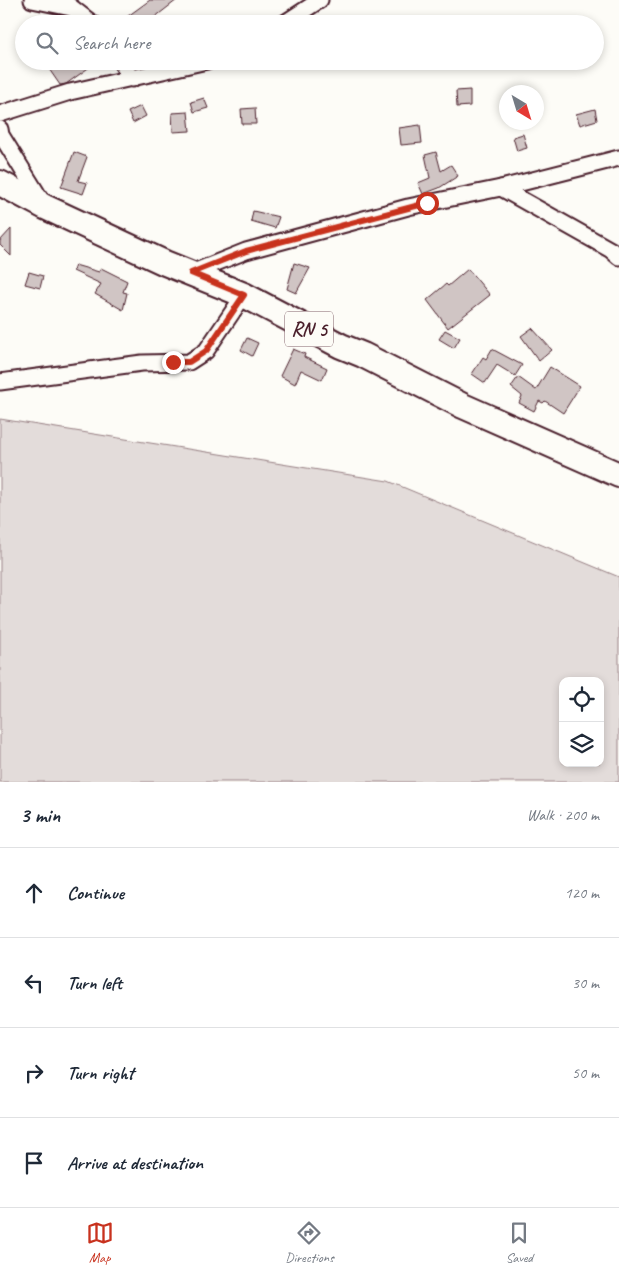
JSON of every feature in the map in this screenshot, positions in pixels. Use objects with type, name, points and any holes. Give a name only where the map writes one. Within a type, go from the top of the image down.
[{"type":"main road","name":"RN 5","points":[[0,183],[165,263],[244,295],[341,346],[363,355],[463,406],[619,475]]},
{"type":"street","points":[[32,0],[66,4],[81,15]]},
{"type":"street","points":[[297,15],[320,0]]},
{"type":"street","points":[[126,70],[132,79]]},
{"type":"street","points":[[0,114],[70,92],[170,70]]},
{"type":"street","points":[[0,130],[1,135],[45,206]]},
{"type":"street","points":[[191,273],[246,251],[408,207],[501,188],[619,158]]},
{"type":"street","points":[[501,188],[616,253]]},
{"type":"street","points":[[0,382],[142,362],[189,362],[206,351],[244,295]]},
{"type":"shaded area","points":[[0,419],[388,481],[619,577],[619,782],[0,782]]},
{"type":"building","points":[[150,0],[177,0],[158,15],[129,15]]},
{"type":"building","points":[[50,70],[85,70],[66,84],[60,85]]},
{"type":"building","points":[[470,90],[470,106],[457,107],[456,91]]},
{"type":"building","points":[[204,98],[208,108],[194,112],[191,102]]},
{"type":"building","points":[[141,106],[146,116],[133,123],[128,112]]},
{"type":"building","points":[[255,108],[256,124],[242,124],[241,109]]},
{"type":"building","points":[[595,109],[597,120],[580,125],[576,114]]},
{"type":"building","points":[[188,112],[190,131],[173,132],[172,113]]},
{"type":"building","points":[[420,125],[422,143],[401,145],[399,128]]},
{"type":"building","points":[[523,134],[527,148],[517,151],[513,137]]},
{"type":"building","points":[[74,152],[87,157],[78,181],[87,183],[83,194],[61,187]]},
{"type":"building","points":[[436,152],[441,171],[451,165],[458,176],[439,188],[423,194],[418,183],[430,178],[425,155]]},
{"type":"building","points":[[253,211],[279,217],[275,228],[251,221]]},
{"type":"building","points":[[11,229],[11,256],[0,245],[0,241]]},
{"type":"building","points":[[294,263],[310,268],[296,293],[287,289]]},
{"type":"building","points":[[75,265],[99,272],[101,268],[127,281],[123,292],[127,293],[123,310],[95,294],[101,284],[73,271]]},
{"type":"building","points":[[468,269],[490,295],[448,328],[427,300]]},
{"type":"building","points":[[29,272],[43,276],[40,288],[25,284]]},
{"type":"building","points":[[532,328],[552,350],[539,361],[521,336]]},
{"type":"building","points":[[445,330],[460,338],[454,348],[439,339]]},
{"type":"building","points":[[247,338],[258,343],[252,356],[241,350]]},
{"type":"building","points":[[293,349],[305,354],[304,357],[327,368],[322,380],[301,370],[295,384],[280,376]]},
{"type":"building","points":[[492,349],[522,365],[515,376],[497,365],[485,383],[472,374],[483,357],[486,359]]},
{"type":"building","points":[[550,367],[580,386],[563,413],[545,401],[543,403],[539,401],[534,411],[519,403],[522,396],[511,387],[518,377],[536,390]]},
{"type":"route","points":[[173,362],[189,362],[206,351],[244,295],[191,273],[246,251],[427,203]]}]
